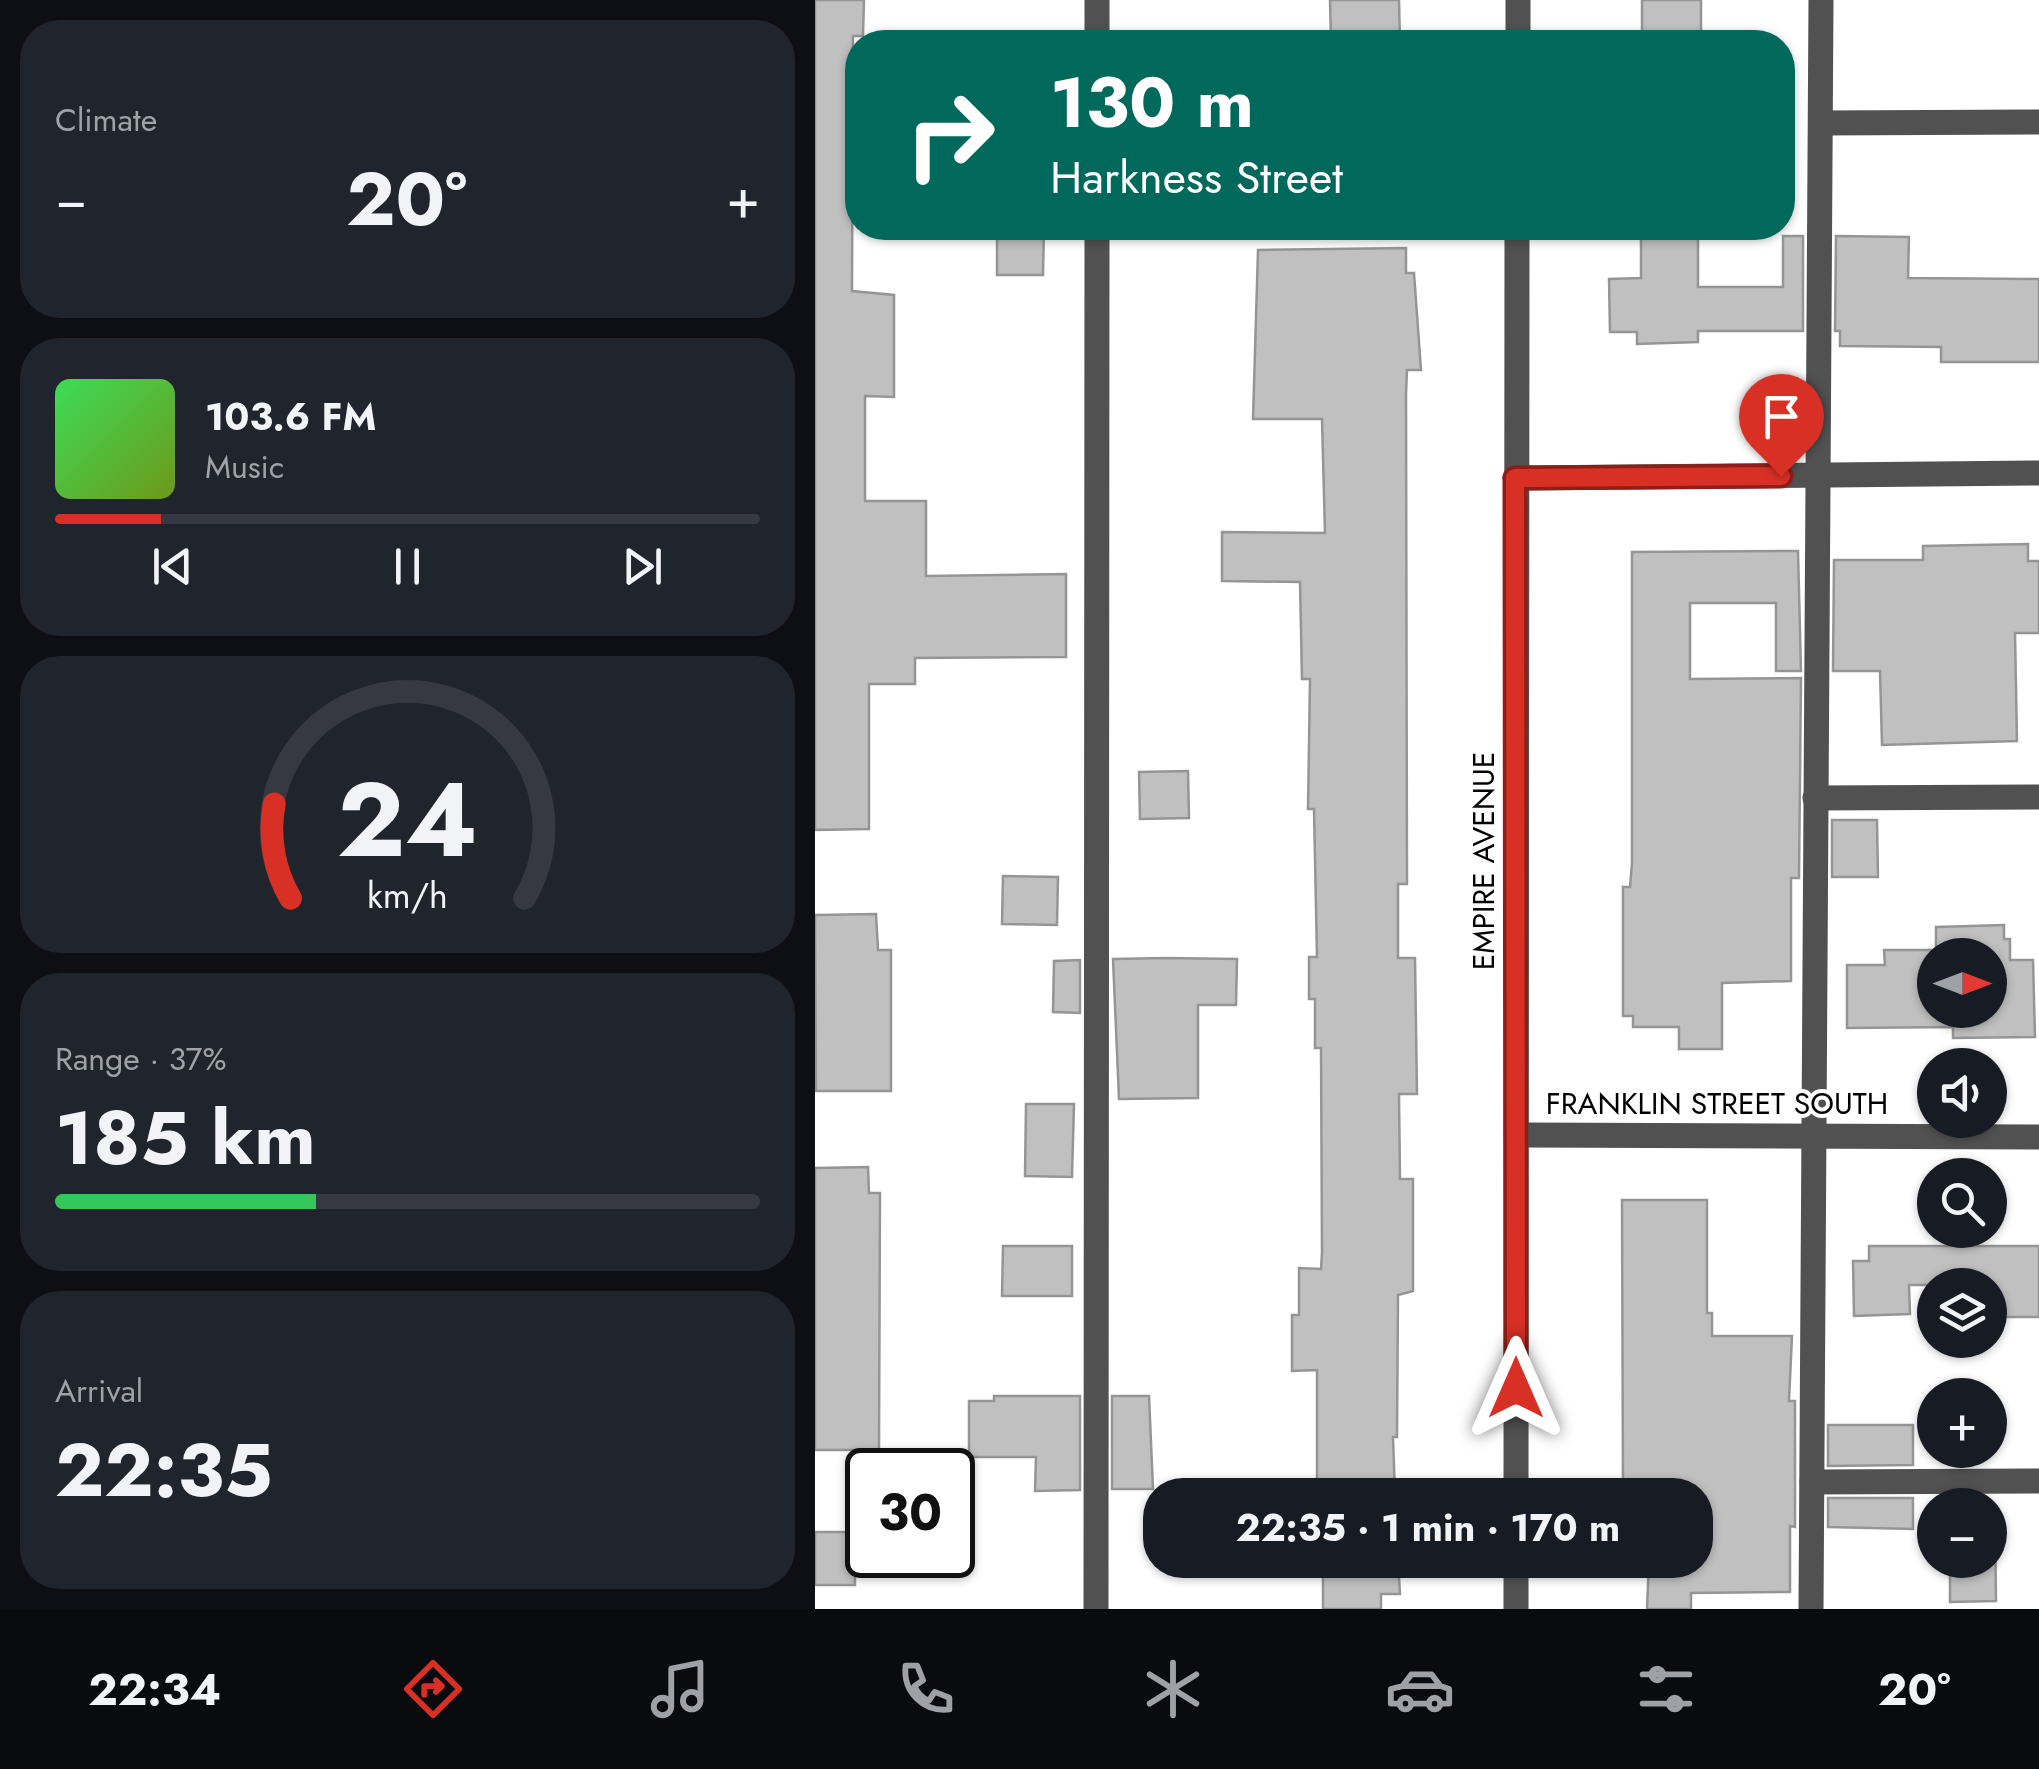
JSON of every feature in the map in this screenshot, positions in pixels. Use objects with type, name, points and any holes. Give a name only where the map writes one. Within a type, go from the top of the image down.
[{"type":"street","points":[[1097,0],[1097,30]]},
{"type":"street","points":[[1518,0],[1518,30]]},
{"type":"street","points":[[1811,1609],[1821,0]]},
{"type":"street","points":[[1821,123],[2039,122]]},
{"type":"street","points":[[1096,1609],[1097,240]]},
{"type":"street","name":"EMPIRE AVENUE","points":[[1516,1478],[1517,240]]},
{"type":"street","points":[[1515,478],[2039,473]]},
{"type":"street","points":[[1815,798],[2039,797]]},
{"type":"street","name":"FRANKLIN STREET SOUTH","points":[[1516,1135],[2039,1137]]},
{"type":"street","points":[[1811,1482],[2039,1481]]},
{"type":"street","points":[[1516,1578],[1516,1609]]},
{"type":"building","points":[[815,0],[864,0],[863,30],[845,30],[845,240],[852,240],[852,291],[894,295],[894,397],[865,396],[865,501],[926,501],[926,576],[1066,574],[1066,657],[915,658],[915,684],[869,684],[869,829],[815,830]]},
{"type":"building","points":[[1330,0],[1399,0],[1400,30],[1331,30]]},
{"type":"building","points":[[1642,0],[1701,0],[1701,30],[1642,30]]},
{"type":"building","points":[[1803,236],[1803,331],[1698,331],[1698,342],[1637,344],[1637,332],[1610,332],[1609,279],[1641,278],[1641,240],[1698,240],[1698,287],[1783,287],[1783,240]]},
{"type":"building","points":[[1836,236],[1909,237],[1908,278],[2039,279],[2039,362],[1941,362],[1941,347],[1840,346],[1840,331],[1835,331]]},
{"type":"building","points":[[997,240],[1044,240],[1043,275],[997,275]]},
{"type":"building","points":[[1406,248],[1406,273],[1414,273],[1421,370],[1407,370],[1406,394],[1407,884],[1398,884],[1398,958],[1415,958],[1417,1094],[1399,1094],[1400,1179],[1413,1179],[1413,1291],[1398,1295],[1394,1478],[1317,1478],[1317,1370],[1292,1371],[1292,1315],[1299,1315],[1299,1268],[1321,1269],[1322,1253],[1321,1048],[1315,1048],[1315,999],[1309,999],[1309,957],[1317,957],[1314,809],[1308,809],[1310,679],[1302,679],[1300,582],[1222,581],[1222,532],[1325,533],[1322,419],[1253,419],[1258,250]]},
{"type":"building","points":[[2028,544],[2028,561],[2039,561],[2039,633],[2015,633],[2017,741],[1882,745],[1880,671],[1833,671],[1834,560],[1923,560],[1923,546]]},
{"type":"building","points":[[1798,551],[1801,671],[1776,671],[1776,603],[1690,603],[1690,679],[1801,678],[1799,878],[1791,878],[1791,981],[1722,983],[1722,1049],[1679,1049],[1679,1027],[1633,1027],[1633,1016],[1623,1016],[1623,887],[1630,887],[1632,863],[1632,552]]},
{"type":"building","points":[[1188,771],[1189,818],[1140,819],[1139,772]]},
{"type":"building","points":[[1832,820],[1877,820],[1878,877],[1832,877]]},
{"type":"building","points":[[1003,876],[1058,877],[1057,925],[1002,924]]},
{"type":"building","points":[[876,914],[878,950],[891,950],[891,1091],[816,1091],[815,915]]},
{"type":"building","points":[[2004,925],[2004,938],[1936,938],[1936,927]]},
{"type":"building","points":[[2010,939],[2010,960],[2033,960],[2035,1037],[1953,1038],[1953,1028],[2007,1028]]},
{"type":"building","points":[[1884,950],[1917,950],[1917,1027],[1847,1028],[1847,965],[1885,965]]},
{"type":"building","points":[[1113,959],[1237,959],[1236,1005],[1198,1005],[1198,1098],[1119,1099]]},
{"type":"building","points":[[1080,960],[1080,1013],[1053,1012],[1054,961]]},
{"type":"building","points":[[1026,1104],[1074,1104],[1072,1177],[1025,1176]]},
{"type":"building","points":[[868,1167],[869,1193],[880,1193],[879,1448],[815,1450],[815,1168]]},
{"type":"building","points":[[1622,1200],[1707,1200],[1707,1313],[1712,1313],[1712,1336],[1792,1336],[1789,1401],[1795,1401],[1795,1527],[1790,1526],[1790,1592],[1691,1593],[1691,1609],[1647,1609],[1648,1578],[1713,1578],[1713,1478],[1623,1478]]},
{"type":"building","points":[[1003,1246],[1072,1246],[1072,1296],[1002,1296]]},
{"type":"building","points":[[1869,1246],[2039,1246],[2039,1317],[2007,1317],[2007,1268],[1917,1268],[1917,1285],[1909,1285],[1910,1314],[1854,1316],[1853,1261],[1869,1261]]},
{"type":"building","points":[[994,1396],[1080,1396],[1080,1490],[1035,1491],[1036,1457],[975,1457],[975,1448],[969,1448],[969,1401],[994,1401]]},
{"type":"building","points":[[1112,1396],[1149,1396],[1153,1478],[1143,1478],[1143,1489],[1112,1489]]},
{"type":"building","points":[[1828,1425],[1913,1425],[1913,1465],[1828,1466]]},
{"type":"building","points":[[1828,1498],[1913,1498],[1913,1529],[1828,1527]]},
{"type":"building","points":[[815,1532],[845,1532],[845,1578],[855,1578],[855,1585],[815,1585]]},
{"type":"building","points":[[1323,1578],[1399,1578],[1400,1594],[1381,1594],[1381,1609],[1323,1609]]},
{"type":"building","points":[[1950,1578],[1996,1578],[1996,1601],[1950,1602]]},
{"type":"route","points":[[1516,1388],[1515,478],[1781,476]]}]
